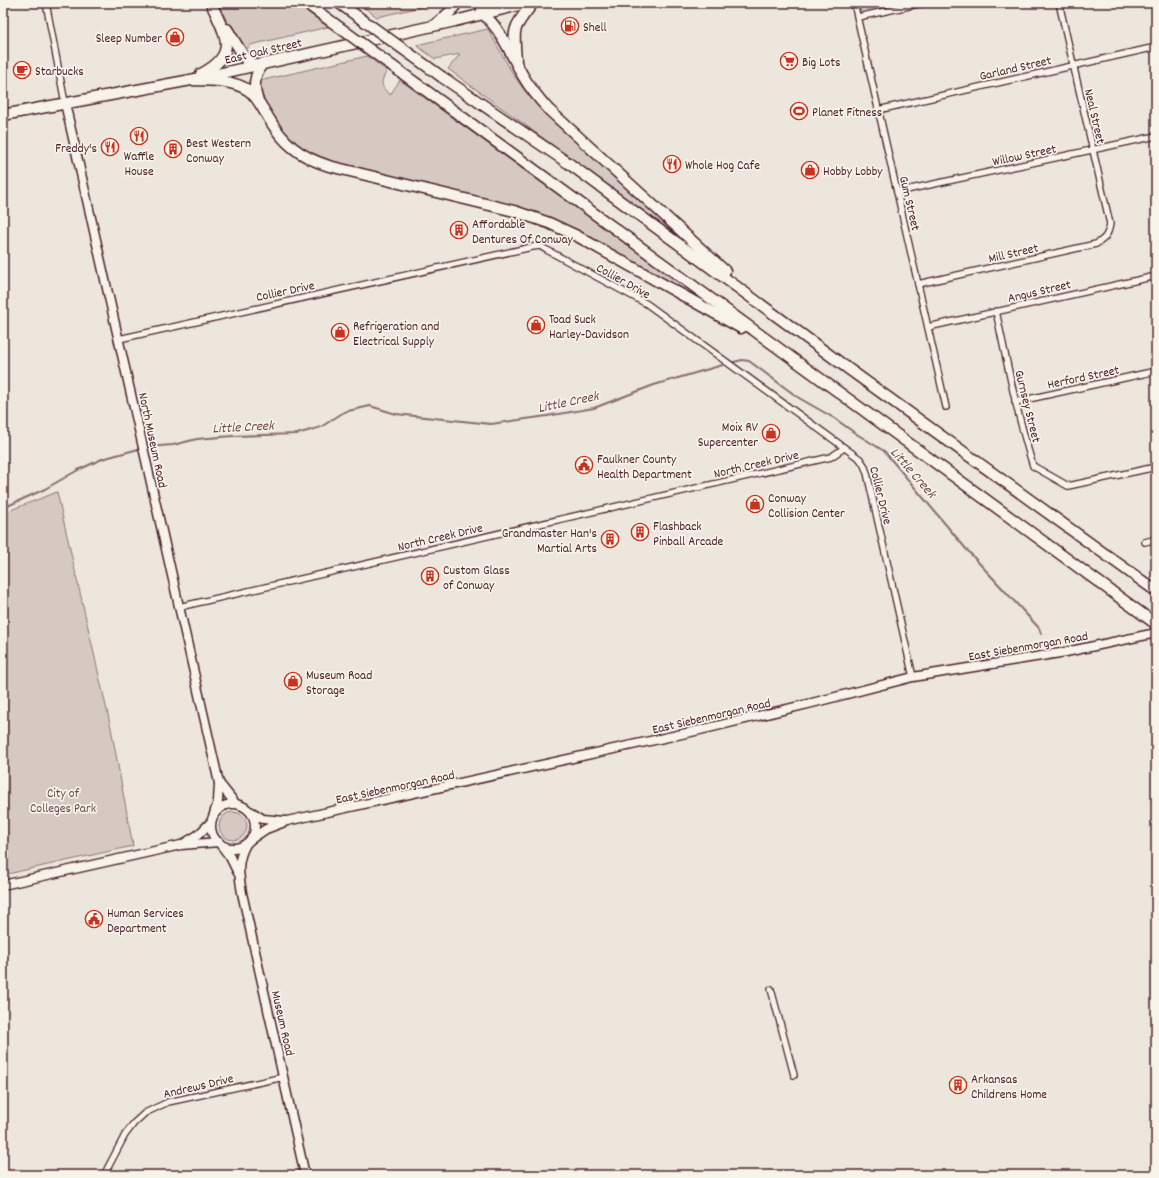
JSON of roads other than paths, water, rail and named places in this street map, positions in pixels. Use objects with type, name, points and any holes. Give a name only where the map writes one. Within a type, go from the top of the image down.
[{"type":"highway","points":[[211,3],[246,60],[259,64],[255,81],[257,98]]},
{"type":"highway","points":[[191,80],[212,68],[222,58],[226,51],[227,46],[225,35],[211,3]]},
{"type":"highway","points":[[306,3],[1156,624]]},
{"type":"highway","points":[[339,3],[442,77],[571,165],[1156,592]]},
{"type":"highway","points":[[435,25],[451,11],[457,3]]},
{"type":"highway","name":"East Oak Street","points":[[3,115],[191,80],[435,25],[487,10],[527,3]]},
{"type":"highway","points":[[516,63],[514,38],[515,28],[527,3]]},
{"type":"highway","points":[[487,10],[516,63],[537,97],[558,120],[766,308]]},
{"type":"highway","points":[[191,80],[230,83],[249,90],[257,98],[281,137],[297,151],[310,159],[329,166],[507,209],[556,226],[577,236],[781,351]]},
{"type":"street","points":[[46,3],[65,103]]},
{"type":"street","points":[[479,3],[487,10]]},
{"type":"street","name":"Gum Street","points":[[854,3],[946,407]]},
{"type":"street","points":[[858,17],[924,3]]},
{"type":"street","name":"Neal Street","points":[[1059,3],[1110,224],[1108,234]]},
{"type":"street","name":"Garland Street","points":[[878,110],[1156,47]]},
{"type":"street","name":"North Museum Road","points":[[65,103],[218,783],[218,804],[214,814]]},
{"type":"street","name":"Willow Street","points":[[897,192],[1156,136]]},
{"type":"street","name":"Mill Street","points":[[918,284],[1096,244],[1103,240],[1108,234]]},
{"type":"street","name":"Collier Drive","points":[[119,339],[540,246],[647,304],[860,459],[867,473],[913,677]]},
{"type":"street","name":"Angus Street","points":[[928,327],[1156,276]]},
{"type":"street","name":"Gurnsey Street","points":[[996,311],[1015,402],[1033,466],[1068,486],[1156,467]]},
{"type":"street","name":"Herford Street","points":[[1015,402],[1156,371]]},
{"type":"street","name":"North Creek Drive","points":[[179,607],[831,456],[844,448]]},
{"type":"street","points":[[1145,542],[1156,539]]},
{"type":"street","name":"East Siebenmorgan Road","points":[[248,842],[266,829],[287,821],[692,732],[819,702],[913,677],[1066,652],[1156,633]]},
{"type":"street","name":"North Museum Road","points":[[218,783],[235,803]]},
{"type":"street","points":[[3,885],[181,845],[220,843],[233,848],[248,842],[254,834],[255,821],[249,810],[242,805],[235,803],[223,806],[214,814],[211,822],[198,835],[181,845]]},
{"type":"street","name":"East Siebenmorgan Road","points":[[249,810],[263,819],[287,821]]},
{"type":"street","points":[[211,822],[213,834],[220,843]]},
{"type":"street","name":"Museum Road","points":[[248,842],[239,859],[239,875],[305,1175]]},
{"type":"street","name":"Museum Road","points":[[220,843],[230,857],[239,875]]},
{"type":"street","points":[[771,990],[794,1075]]},
{"type":"street","name":"Andrews Drive","points":[[104,1175],[125,1134],[145,1113],[168,1102],[284,1077]]},
{"type":"waterway","name":"Little Creek","points":[[730,363],[742,360],[749,361],[799,398],[834,418],[884,451],[967,550],[1039,628],[1041,634]]},
{"type":"waterway","name":"Little Creek","points":[[146,447],[173,445],[197,439],[297,434],[321,427],[344,412],[370,406],[396,414],[491,424],[547,416],[594,408],[654,385],[726,364]]},
{"type":"waterway","name":"Little Creek","points":[[3,508],[45,489],[78,470],[102,459],[142,448]]},
{"type":"place","name":"Shell","points":[[570,26]]},
{"type":"place","name":"Sleep Number","points":[[175,37]]},
{"type":"place","name":"Big Lots","points":[[789,61]]},
{"type":"place","name":"Starbucks","points":[[22,70]]},
{"type":"place","name":"Planet Fitness","points":[[799,111]]},
{"type":"place","name":"Waffle House","points":[[139,136]]},
{"type":"place","name":"Freddy's","points":[[110,147]]},
{"type":"place","name":"Best Western Conway","points":[[173,149]]},
{"type":"place","name":"Whole Hog Cafe","points":[[672,164]]},
{"type":"place","name":"Hobby Lobby","points":[[810,170]]},
{"type":"place","name":"Affordable Dentures Of Conway","points":[[459,230]]},
{"type":"place","name":"Toad Suck Harley-Davidson","points":[[536,325]]},
{"type":"place","name":"Refrigeration and Electrical Supply","points":[[340,332]]},
{"type":"place","name":"Moix RV Supercenter","points":[[771,433]]},
{"type":"place","name":"Faulkner County Health Department","points":[[584,465]]},
{"type":"place","name":"Conway Collision Center","points":[[755,504]]},
{"type":"place","name":"Flashback Pinball Arcade","points":[[640,532]]},
{"type":"place","name":"Grandmaster Han's Martial Arts","points":[[610,539]]},
{"type":"place","name":"Custom Glass of Conway","points":[[430,576]]},
{"type":"place","name":"Museum Road Storage","points":[[293,681]]},
{"type":"place","name":"Human Services Department","points":[[94,919]]},
{"type":"place","name":"Arkansas Childrens Home","points":[[958,1085]]},
{"type":"park label","name":"City of Colleges Park","points":[[63,800]]}]
